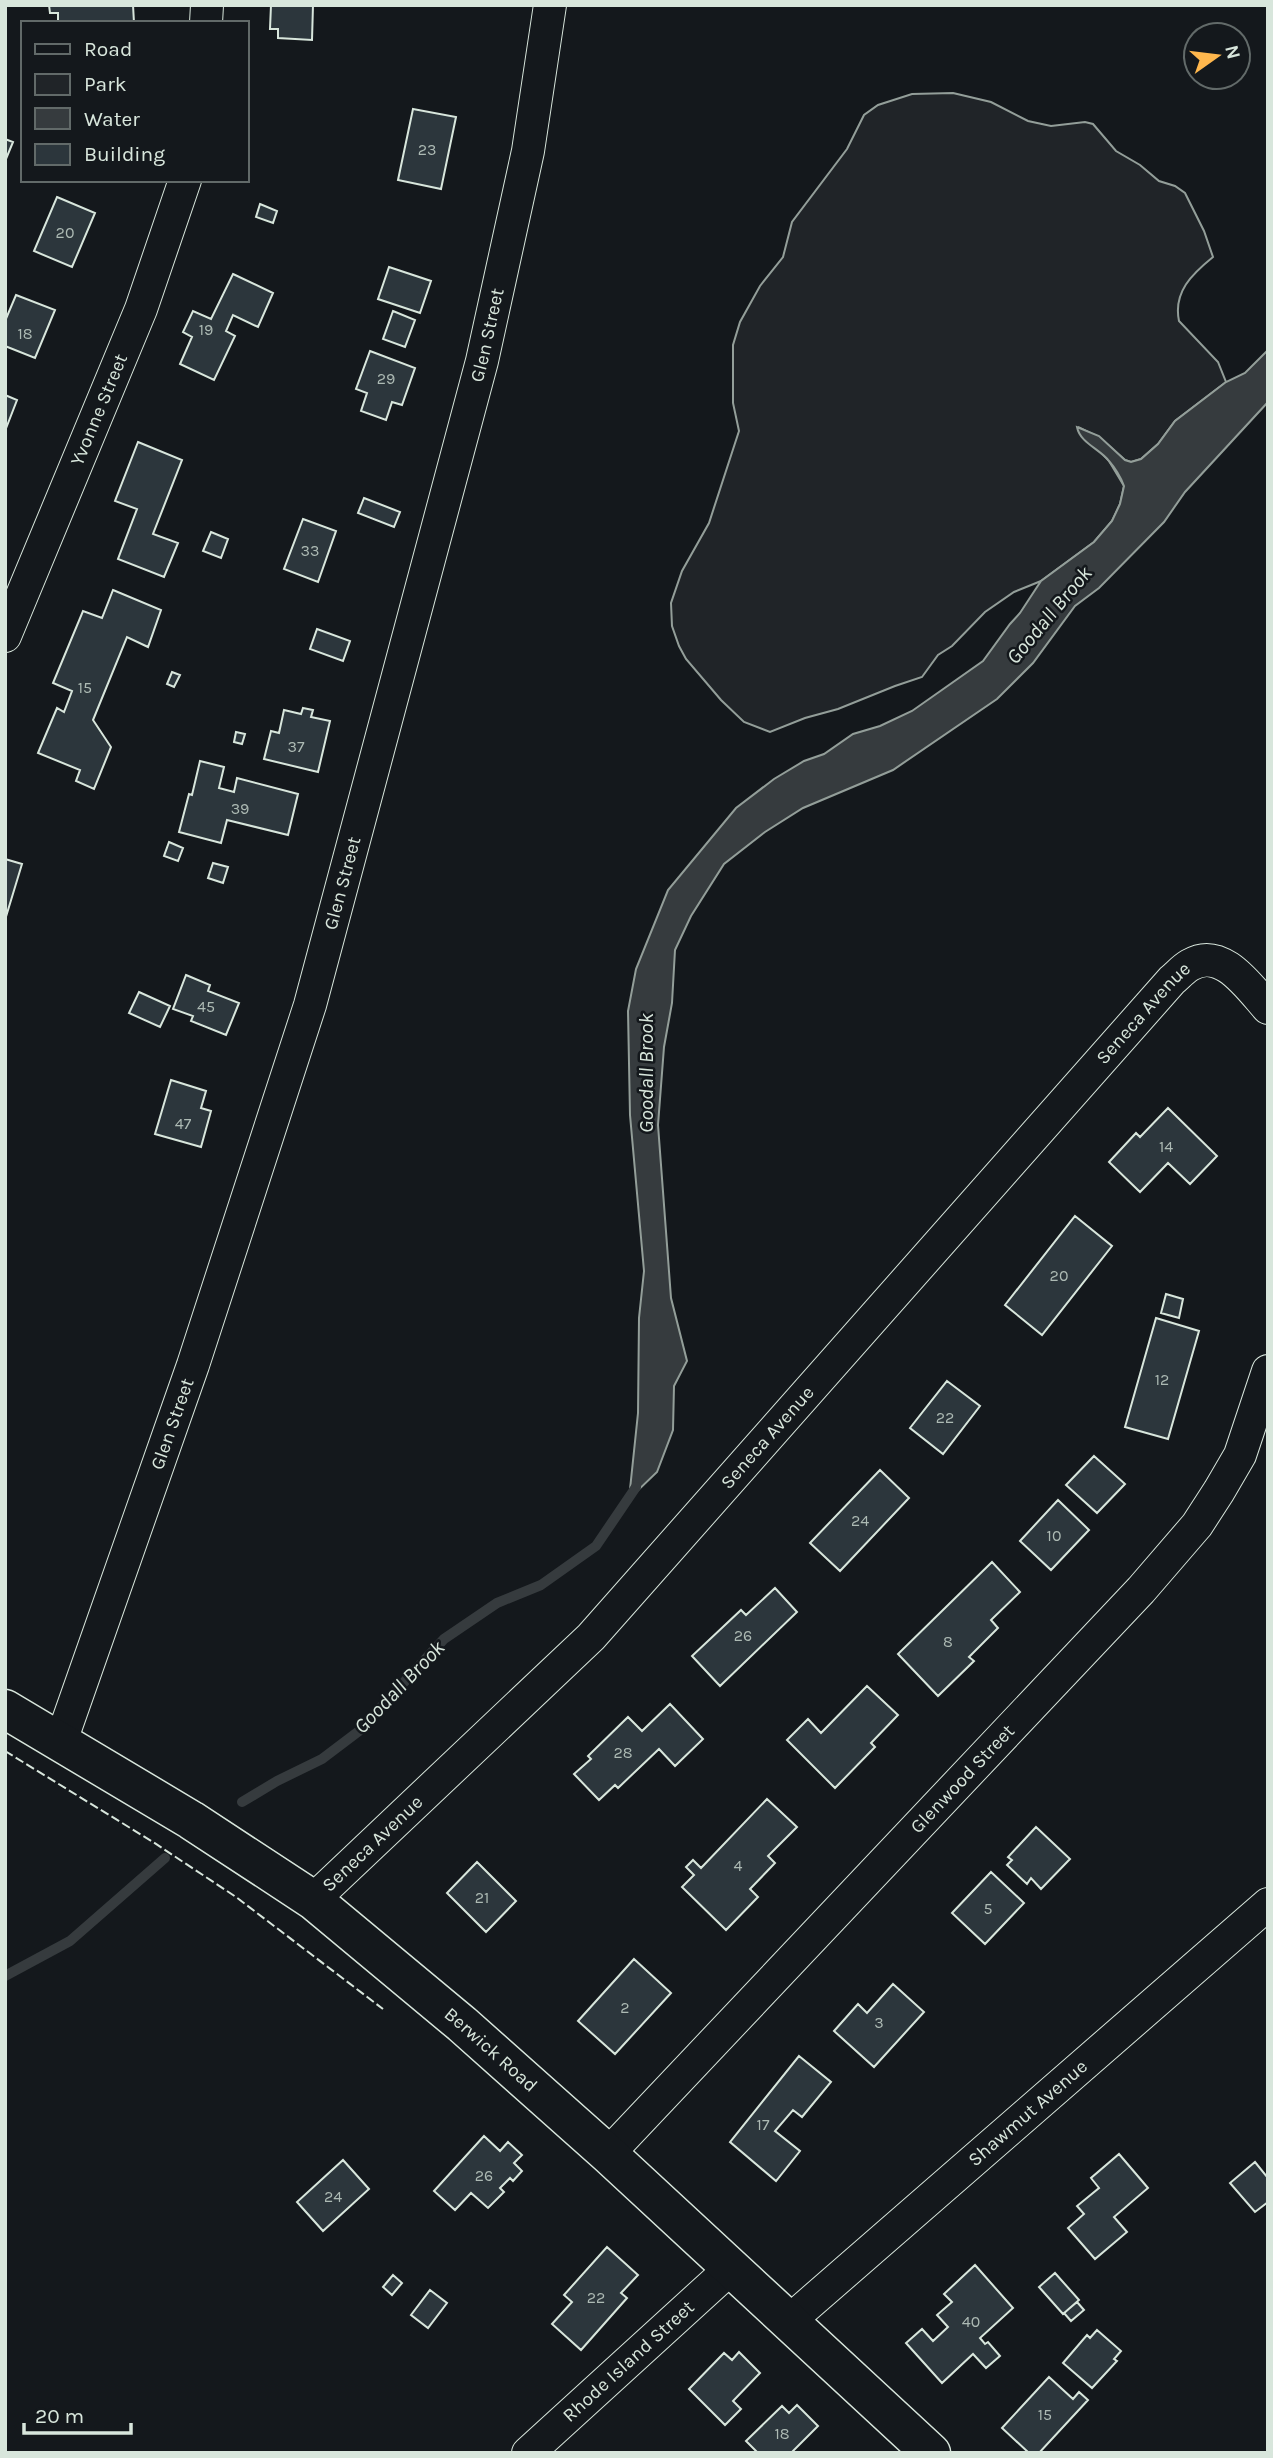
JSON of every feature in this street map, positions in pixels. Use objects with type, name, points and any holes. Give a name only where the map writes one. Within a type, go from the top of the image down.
[{"type":"street","name":"Glen Street","points":[[61,1741],[193,1365],[310,1005],[482,361],[528,152],[550,5]]},
{"type":"street","name":"Yvonne Street","points":[[5,636],[68,490],[141,309],[184,182]]},
{"type":"street","name":"Seneca Avenue","points":[[313,1900],[591,1637],[1172,980],[1190,965],[1204,960],[1219,961],[1233,971],[1268,1008]]},
{"type":"street","name":"Glenwood Street","points":[[608,2154],[1141,1590],[1197,1525],[1240,1455],[1268,1371]]},
{"type":"street","name":"Berwick Road","points":[[5,1709],[191,1820],[313,1900],[462,2024],[608,2154],[931,2453]]},
{"type":"street","name":"Shawmut Avenue","points":[[788,2322],[1261,1923]]},
{"type":"street","name":"Rhode Island Street","points":[[528,2453],[731,2268]]},
{"type":"green space","points":[[953,93],[991,102],[1028,121],[1051,126],[1085,122],[1093,124],[1116,151],[1140,165],[1159,181],[1175,186],[1185,193],[1204,231],[1213,257],[1186,284],[1179,301],[1179,321],[1218,362],[1226,382],[1175,421],[1158,444],[1141,459],[1131,462],[1125,460],[1099,437],[1078,427],[1109,461],[1124,486],[1112,521],[1094,542],[1041,581],[1014,592],[985,612],[952,646],[938,655],[922,677],[770,732],[744,722],[721,700],[686,659],[672,626],[671,603],[682,571],[709,523],[739,431],[733,403],[733,345],[740,322],[760,286],[783,257],[792,222],[847,149],[864,115],[878,105],[912,94]]},
{"type":"water","points":[[1268,350],[1268,402],[1185,492],[1164,522],[1099,588],[1075,606],[1033,663],[997,699],[893,770],[803,808],[765,832],[724,864],[691,916],[675,950],[672,1003],[664,1047],[658,1125],[671,1298],[687,1361],[674,1386],[673,1430],[657,1472],[629,1499],[638,1413],[639,1318],[644,1271],[630,1115],[628,1011],[636,969],[668,890],[736,808],[774,779],[804,761],[824,754],[853,734],[880,726],[912,711],[983,661],[1041,581],[1094,542],[1112,521],[1124,486],[1111,464],[1086,442],[1077,427],[1099,436],[1125,460],[1131,462],[1141,459],[1158,444],[1175,421],[1226,382],[1245,373]]},
{"type":"building","points":[[49,5],[133,5],[134,21],[58,21],[58,13],[50,13]]},
{"type":"building","points":[[271,5],[313,5],[312,40],[278,38],[278,29],[270,29]]},
{"type":"building","points":[[413,109],[456,117],[441,189],[398,180]]},
{"type":"building","points":[[5,139],[13,142],[6,159],[5,159]]},
{"type":"building","points":[[57,197],[95,213],[72,267],[34,251]]},
{"type":"building","points":[[260,204],[277,211],[273,223],[256,217]]},
{"type":"building","points":[[389,267],[431,281],[420,313],[378,299]]},
{"type":"building","points":[[233,274],[273,293],[258,327],[233,315],[226,331],[235,336],[214,380],[180,364],[192,337],[183,332],[193,311],[211,319]]},
{"type":"building","points":[[16,295],[55,310],[35,358],[5,346],[5,321]]},
{"type":"building","points":[[393,311],[415,320],[405,347],[383,339]]},
{"type":"building","points":[[370,351],[415,368],[402,405],[392,402],[386,420],[361,411],[367,393],[356,389]]},
{"type":"building","points":[[5,395],[17,400],[5,431]]},
{"type":"building","points":[[138,442],[182,460],[153,534],[178,543],[164,577],[118,559],[137,509],[115,501]]},
{"type":"building","points":[[364,498],[400,512],[394,527],[358,513]]},
{"type":"building","points":[[303,519],[336,531],[318,582],[284,569]]},
{"type":"building","points":[[211,532],[228,539],[221,558],[203,551]]},
{"type":"building","points":[[113,590],[161,610],[148,647],[127,637],[93,720],[111,747],[94,789],[76,781],[80,770],[38,753],[57,708],[64,712],[72,691],[53,683],[83,611],[102,618]]},
{"type":"building","points":[[317,629],[350,641],[343,661],[310,649]]},
{"type":"building","points":[[172,672],[180,675],[174,687],[167,684]]},
{"type":"building","points":[[303,708],[313,710],[311,717],[330,721],[318,772],[264,759],[271,731],[279,733],[284,710],[301,714]]},
{"type":"building","points":[[236,732],[245,734],[242,744],[234,742]]},
{"type":"building","points":[[200,761],[224,767],[219,788],[234,792],[237,778],[298,794],[288,835],[227,820],[221,843],[179,832]]},
{"type":"building","points":[[169,842],[183,848],[178,861],[164,856]]},
{"type":"building","points":[[5,859],[22,864],[5,920]]},
{"type":"building","points":[[213,863],[228,867],[223,883],[208,878]]},
{"type":"building","points":[[186,975],[210,985],[208,991],[239,1003],[226,1035],[191,1021],[193,1016],[173,1009]]},
{"type":"building","points":[[139,992],[170,1006],[160,1027],[129,1013]]},
{"type":"building","points":[[171,1080],[206,1091],[201,1108],[211,1111],[201,1147],[155,1134]]},
{"type":"building","points":[[1168,1108],[1217,1156],[1190,1184],[1168,1163],[1140,1192],[1109,1162],[1136,1133],[1140,1137]]},
{"type":"building","points":[[1075,1216],[1112,1246],[1042,1335],[1005,1305]]},
{"type":"building","points":[[1166,1294],[1183,1299],[1179,1318],[1161,1313]]},
{"type":"building","points":[[1156,1318],[1199,1331],[1168,1439],[1125,1427]]},
{"type":"building","points":[[947,1381],[980,1406],[943,1454],[910,1428]]},
{"type":"building","points":[[1094,1456],[1125,1484],[1097,1513],[1066,1485]]},
{"type":"building","points":[[880,1470],[909,1498],[840,1571],[810,1543]]},
{"type":"building","points":[[1058,1500],[1089,1530],[1051,1570],[1020,1541]]},
{"type":"building","points":[[992,1562],[1020,1592],[991,1620],[998,1628],[969,1657],[974,1661],[938,1696],[898,1654]]},
{"type":"building","points":[[775,1588],[797,1612],[720,1686],[692,1656],[741,1610],[746,1615]]},
{"type":"building","points":[[867,1686],[898,1715],[871,1743],[875,1747],[835,1788],[787,1740],[808,1719],[821,1733]]},
{"type":"building","points":[[670,1704],[703,1739],[675,1766],[659,1749],[618,1788],[615,1785],[599,1800],[574,1774],[591,1759],[588,1756],[628,1717],[642,1731]]},
{"type":"building","points":[[767,1799],[797,1827],[768,1856],[775,1863],[750,1889],[758,1897],[726,1930],[682,1887],[694,1875],[686,1867],[693,1860],[701,1868]]},
{"type":"building","points":[[1036,1827],[1070,1859],[1041,1889],[1031,1878],[1027,1884],[1007,1865],[1012,1860],[1008,1857]]},
{"type":"building","points":[[477,1862],[516,1901],[486,1932],[447,1893]]},
{"type":"building","points":[[991,1872],[1024,1903],[985,1944],[952,1913]]},
{"type":"building","points":[[634,1959],[671,1993],[615,2054],[578,2021]]},
{"type":"building","points":[[893,1984],[924,2012],[874,2067],[834,2031],[858,2004],[867,2013]]},
{"type":"building","points":[[799,2056],[831,2082],[802,2117],[793,2110],[775,2131],[800,2151],[776,2181],[730,2142]]},
{"type":"building","points":[[484,2136],[500,2151],[508,2142],[522,2155],[514,2163],[522,2171],[513,2181],[510,2178],[500,2188],[504,2192],[488,2208],[471,2193],[455,2210],[434,2191]]},
{"type":"building","points":[[1119,2154],[1148,2188],[1114,2217],[1127,2232],[1095,2259],[1068,2228],[1084,2214],[1077,2206],[1099,2188],[1091,2178]]},
{"type":"building","points":[[343,2160],[369,2189],[323,2231],[297,2202]]},
{"type":"building","points":[[1255,2162],[1268,2178],[1268,2202],[1255,2212],[1230,2183]]},
{"type":"building","points":[[607,2247],[638,2275],[621,2293],[627,2298],[581,2350],[552,2324],[572,2302],[564,2295]]},
{"type":"building","points":[[975,2265],[1013,2308],[980,2338],[985,2344],[988,2342],[1000,2356],[986,2368],[973,2354],[942,2383],[906,2343],[922,2329],[933,2341],[948,2327],[937,2315],[952,2302],[944,2294]]},
{"type":"building","points":[[1055,2273],[1079,2300],[1063,2314],[1039,2287]]},
{"type":"building","points":[[393,2275],[402,2283],[392,2295],[383,2287]]},
{"type":"building","points":[[430,2290],[447,2303],[428,2328],[411,2315]]},
{"type":"building","points":[[1077,2302],[1084,2310],[1071,2321],[1064,2313]]},
{"type":"building","points":[[1097,2330],[1121,2351],[1114,2359],[1117,2361],[1092,2388],[1063,2363],[1087,2335],[1090,2338]]},
{"type":"building","points":[[739,2352],[760,2373],[733,2401],[741,2409],[725,2425],[689,2389],[724,2353],[732,2360]]},
{"type":"building","points":[[1049,2377],[1073,2399],[1079,2392],[1088,2400],[1039,2453],[1029,2453],[1002,2428]]},
{"type":"building","points":[[797,2405],[818,2426],[791,2453],[758,2453],[746,2441],[782,2406],[789,2413]]},
{"type":"waterway","name":"Goodall Brook","points":[[242,1802],[322,1759],[359,1731],[444,1639],[497,1603],[541,1585],[596,1546],[636,1487]]},
{"type":"waterway","name":"Goodall Brook","points":[[5,1976],[70,1941],[165,1858]]},
{"type":"fence","points":[[5,1751],[153,1842],[236,1897],[383,2009]]}]
